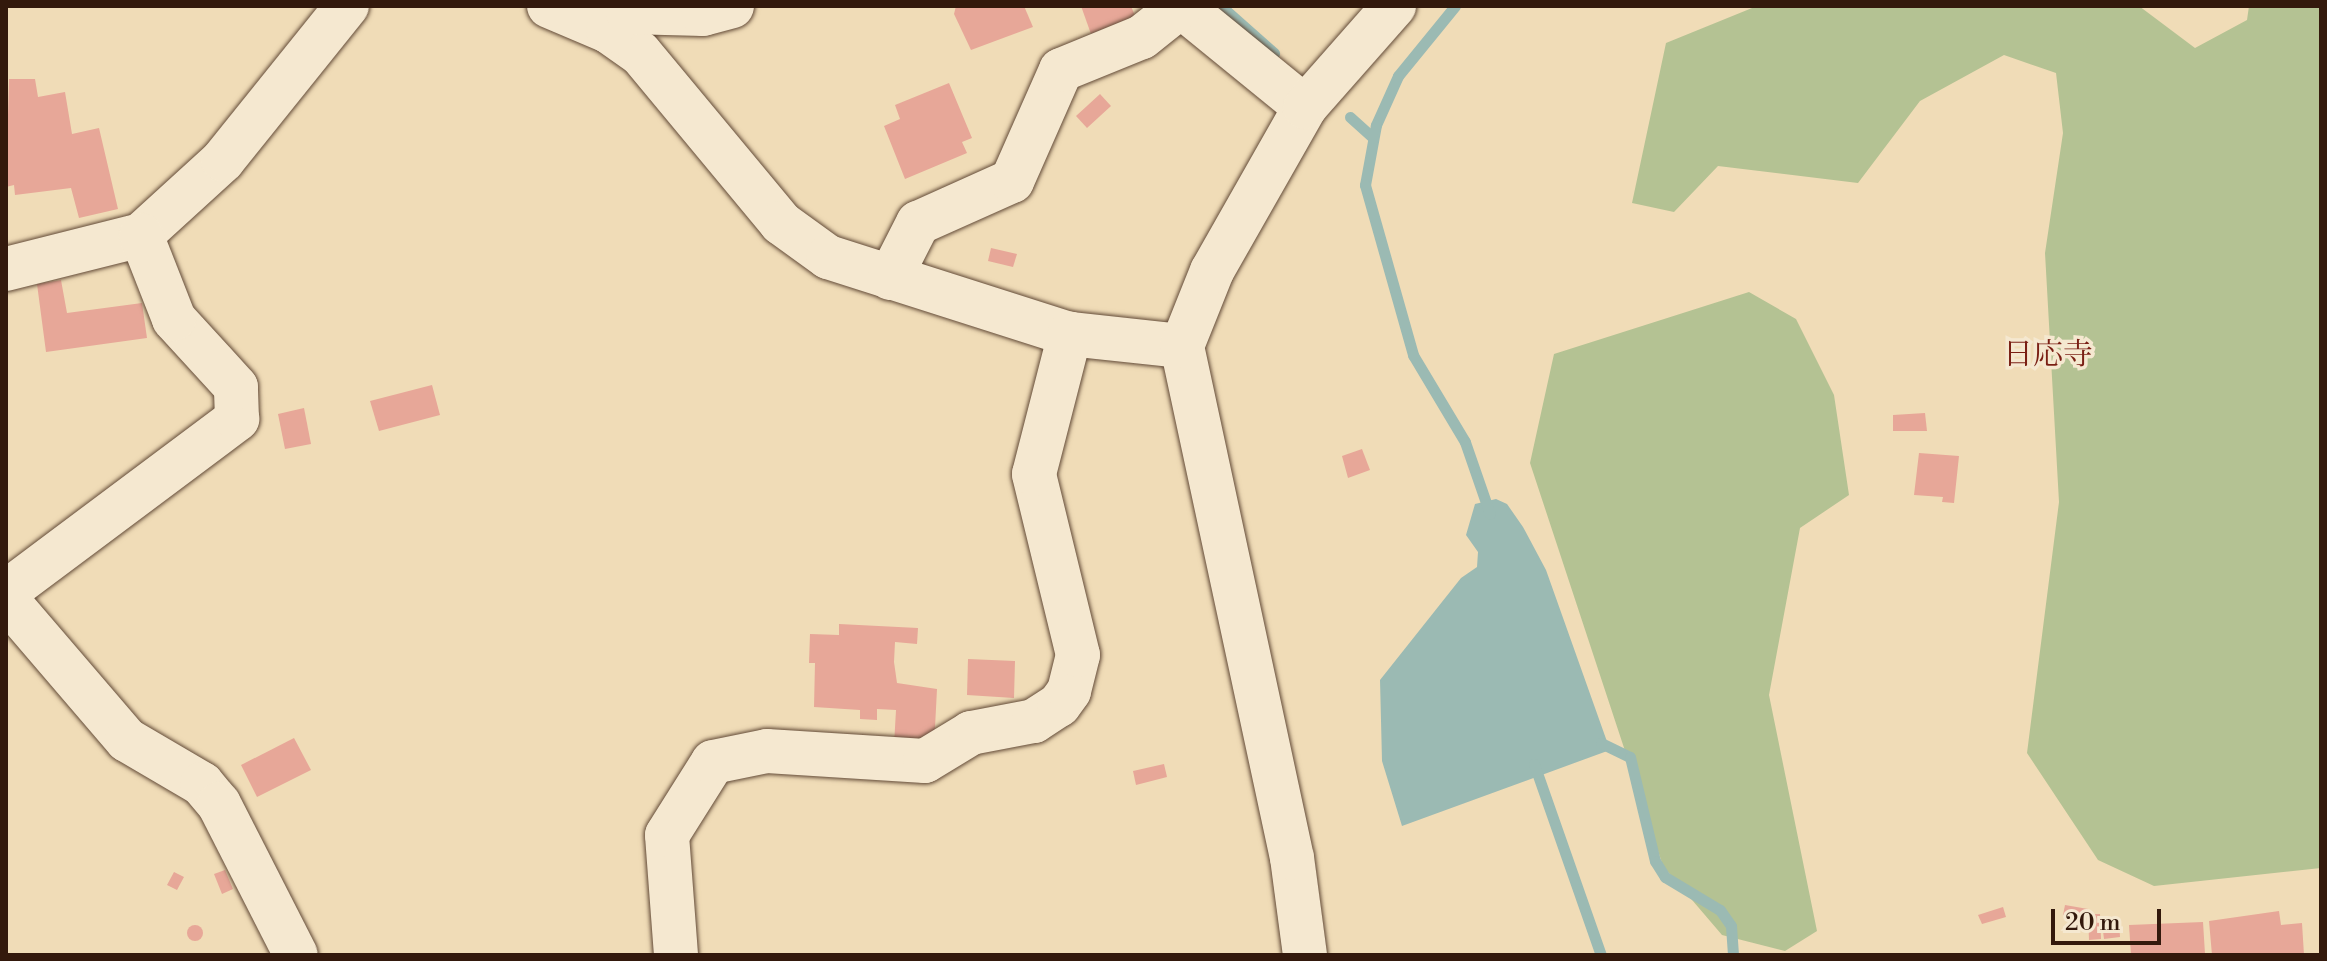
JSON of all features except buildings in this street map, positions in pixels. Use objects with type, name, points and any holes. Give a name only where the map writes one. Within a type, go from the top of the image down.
[{"type":"street","points":[[6,269],[141,235],[223,160],[347,6]]},
{"type":"street","points":[[549,6],[608,31],[640,53],[781,223],[828,257],[1070,334],[1182,346]]},
{"type":"street","points":[[608,31],[628,12],[703,14],[732,6]]},
{"type":"street","points":[[890,278],[918,223],[1012,181],[1061,70],[1142,37],[1181,6],[1305,107]]},
{"type":"street","points":[[1305,955],[1292,858],[1182,346],[1212,271],[1305,107],[1394,6]]},
{"type":"street","points":[[6,592],[237,419],[236,387],[174,319],[141,235]]},
{"type":"street","points":[[676,955],[667,835],[713,762],[767,751],[925,761],[971,733],[1034,721],[1059,705],[1069,691],[1078,655],[1034,474],[1070,334]]},
{"type":"street","points":[[6,599],[127,740],[202,784],[219,804],[296,955]]},
{"type":"green space","points":[[1757,6],[2139,6],[2195,48],[2247,20],[2249,6],[2321,6],[2321,868],[2154,886],[2098,860],[2027,753],[2059,502],[2045,253],[2063,133],[2056,73],[2004,55],[1920,101],[1858,183],[1718,166],[1674,212],[1632,203],[1666,43]]},
{"type":"green space","points":[[1749,292],[1796,319],[1834,395],[1849,495],[1800,528],[1769,695],[1817,931],[1785,951],[1722,935],[1663,866],[1530,463],[1554,354]]},
{"type":"water","points":[[1496,499],[1507,504],[1546,570],[1610,750],[1402,826],[1382,761],[1380,680],[1461,578],[1477,567],[1478,552],[1466,535],[1475,504]]},
{"type":"waterway","points":[[1221,6],[1274,53]]},
{"type":"waterway","points":[[1455,6],[1398,76],[1376,125],[1365,185],[1413,355],[1465,442],[1490,514]]},
{"type":"waterway","points":[[1350,117],[1373,138]]},
{"type":"waterway","points":[[1601,743],[1630,757],[1655,861],[1665,877],[1720,910],[1731,926],[1733,955]]},
{"type":"waterway","points":[[1534,764],[1601,955]]},
{"type":"district","name":"日応寺","points":[[2048,355]]}]
